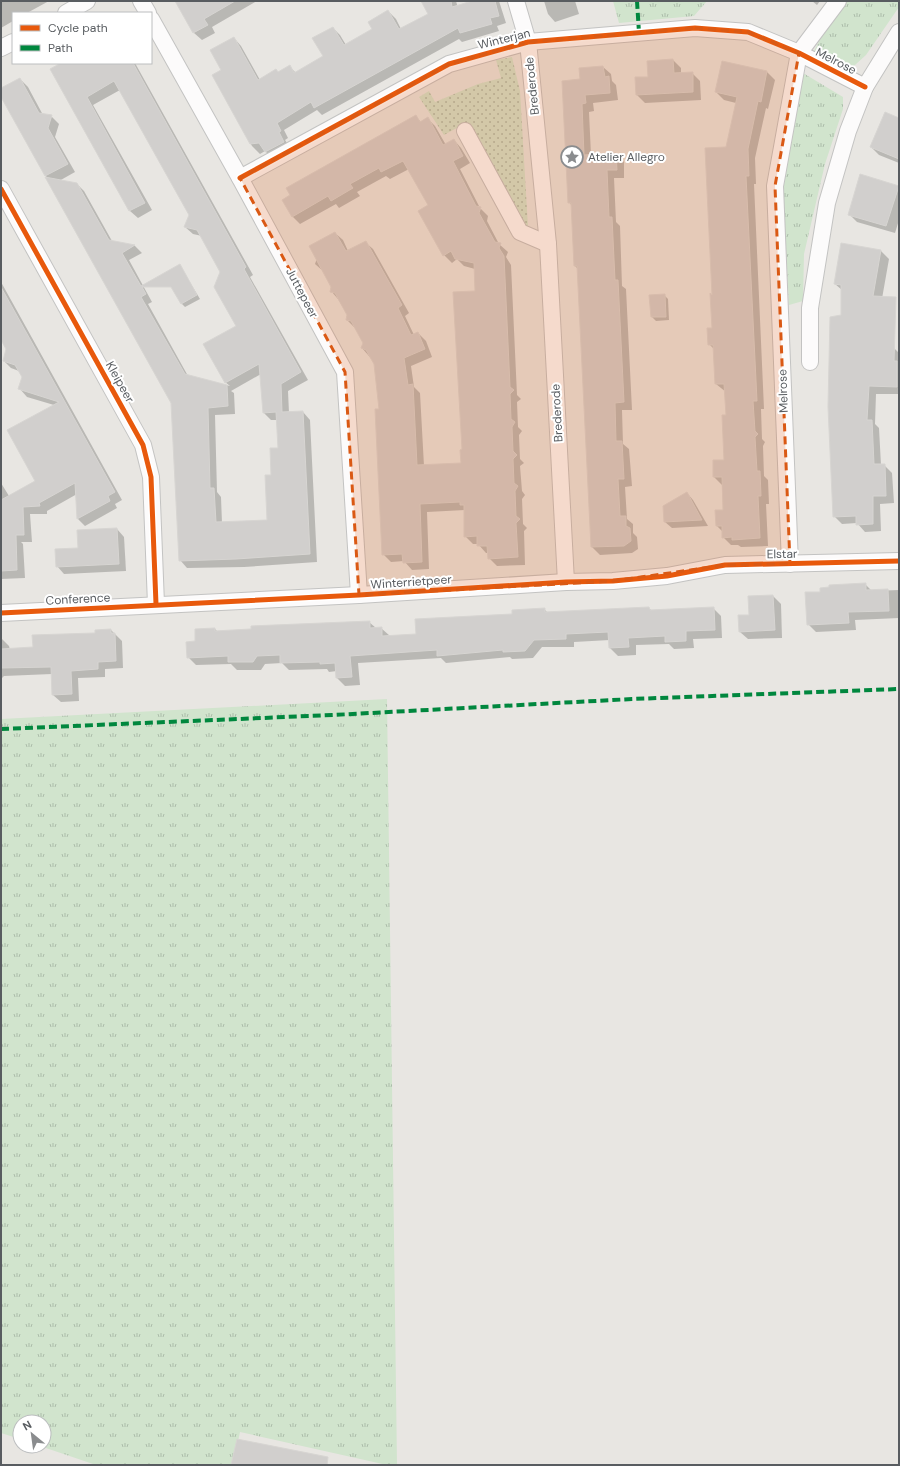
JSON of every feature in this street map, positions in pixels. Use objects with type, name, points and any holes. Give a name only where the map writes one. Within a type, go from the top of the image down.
[{"type":"street","points":[[68,12],[87,1]]},
{"type":"street","points":[[141,1],[147,12]]},
{"type":"street","name":"Brederode","points":[[516,1],[528,42],[548,244],[566,582]]},
{"type":"street","name":"Melrose","points":[[790,564],[775,186],[799,53],[838,1]]},
{"type":"street","name":"Juttepeer","points":[[152,21],[240,178],[345,372],[359,595]]},
{"type":"street","name":"Winterjan","points":[[240,178],[449,64],[528,42],[695,28],[748,32],[799,53]]},
{"type":"street","name":"Melrose","points":[[810,362],[810,308],[827,203],[848,131],[864,87],[899,32]]},
{"type":"street","points":[[1,48],[12,42]]},
{"type":"street","name":"Melrose","points":[[799,53],[864,87]]},
{"type":"street","points":[[465,131],[520,232],[548,244]]},
{"type":"street","name":"Kleipeer","points":[[1,189],[143,445],[151,477],[156,604]]},
{"type":"street","name":"Elstar","points":[[667,576],[725,565],[899,561]]},
{"type":"street","name":"Winterrietpeer","points":[[156,604],[359,595],[566,582],[613,581],[667,576]]},
{"type":"street","name":"Conference","points":[[1,613],[156,604]]},
{"type":"highlighted area","points":[[695,28],[748,32],[799,53],[775,186],[790,564],[725,565],[613,581],[359,595],[345,372],[240,178],[449,64],[528,42]]},
{"type":"green space","points":[[613,1],[707,1],[694,16],[619,23]]},
{"type":"green space","points":[[848,1],[899,1],[899,7],[866,55],[855,65],[845,70],[813,53],[827,26]]},
{"type":"green space","points":[[512,57],[520,91],[528,227],[520,227],[464,124],[444,135],[419,97],[429,91],[435,102],[478,84],[501,78],[496,60]]},
{"type":"green space","points":[[803,73],[843,97],[843,109],[825,164],[804,254],[803,301],[789,305],[783,193],[790,135]]},
{"type":"green space","points":[[387,699],[397,1465],[387,1465],[240,1432],[233,1465],[96,1465],[52,1450],[52,1414],[12,1414],[12,1436],[1,1433],[1,719]]},
{"type":"building","points":[[175,1],[235,1],[204,19],[208,25],[193,33]]},
{"type":"building","points":[[421,1],[451,1],[452,7],[472,1],[495,1],[499,16],[490,18],[492,24],[460,33],[458,28],[314,108],[311,102],[277,123],[281,131],[279,132],[284,142],[265,152],[259,143],[250,144],[212,75],[221,70],[210,50],[234,37],[258,80],[276,69],[278,72],[290,65],[294,73],[323,56],[312,38],[333,27],[344,45],[372,29],[368,22],[388,10],[399,29],[428,14]]},
{"type":"building","points":[[673,59],[674,73],[693,72],[693,92],[636,95],[635,77],[648,77],[647,61]]},
{"type":"building","points":[[722,61],[767,71],[761,102],[758,101],[748,149],[749,176],[746,176],[757,401],[753,401],[755,431],[758,434],[755,437],[757,471],[760,471],[761,496],[758,496],[760,538],[732,540],[732,537],[722,538],[722,526],[716,526],[715,510],[723,510],[722,477],[713,477],[713,460],[724,460],[722,415],[726,415],[724,384],[715,384],[713,345],[708,345],[707,328],[712,328],[710,293],[712,295],[705,148],[726,147],[737,97],[715,92]]},
{"type":"building","points":[[59,64],[134,64],[246,267],[244,269],[301,372],[281,384],[282,412],[303,411],[310,554],[179,561],[171,403],[45,177],[77,183],[109,240],[135,245],[122,253],[141,286],[180,264],[197,295],[181,304],[171,287],[142,287],[146,294],[141,297],[185,374],[227,385],[228,406],[208,408],[210,488],[214,488],[216,522],[267,520],[265,475],[271,475],[270,448],[278,448],[276,412],[263,413],[259,364],[225,383],[203,344],[236,326],[214,287],[220,272],[197,230],[184,227],[189,215],[114,81],[87,97],[145,203],[129,211],[50,69]]},
{"type":"building","points":[[603,66],[605,77],[609,76],[610,93],[585,95],[586,103],[582,104],[584,155],[616,153],[617,170],[607,170],[609,217],[612,217],[615,280],[618,280],[624,402],[615,403],[616,441],[622,441],[624,479],[618,479],[620,516],[626,516],[626,526],[630,528],[631,541],[624,546],[591,547],[577,266],[574,266],[571,203],[568,203],[562,81],[580,79],[579,68]]},
{"type":"building","points":[[20,78],[39,113],[52,115],[48,128],[68,164],[45,176],[1,97],[1,88]]},
{"type":"building","points":[[885,112],[899,118],[899,159],[870,147]]},
{"type":"building","points":[[416,115],[420,122],[428,117],[443,145],[454,139],[463,156],[453,161],[476,206],[481,207],[479,213],[495,242],[501,243],[499,248],[504,256],[510,387],[514,390],[510,394],[511,419],[515,422],[512,427],[513,451],[517,455],[513,459],[514,483],[518,486],[515,491],[516,516],[520,519],[516,523],[518,557],[488,559],[487,546],[477,546],[477,536],[464,537],[464,505],[460,505],[460,502],[420,504],[422,562],[403,563],[402,554],[382,555],[375,409],[379,409],[374,364],[366,350],[361,348],[363,343],[351,321],[346,320],[347,315],[335,293],[330,292],[331,287],[309,246],[335,232],[346,251],[366,241],[402,305],[398,308],[411,335],[418,332],[425,349],[404,358],[408,385],[413,384],[417,465],[461,463],[460,450],[462,449],[453,292],[475,291],[474,263],[455,259],[451,251],[443,256],[418,211],[428,205],[403,161],[381,172],[379,168],[350,184],[353,188],[331,201],[328,196],[292,217],[282,200],[290,195],[286,188]]},
{"type":"building","points":[[860,174],[899,186],[886,226],[848,215]]},
{"type":"building","points":[[841,243],[881,250],[873,296],[896,297],[894,361],[897,361],[897,387],[869,386],[867,420],[872,420],[874,464],[885,464],[886,496],[873,496],[873,524],[856,525],[856,516],[833,517],[828,407],[830,317],[841,315],[841,285],[834,284]]},
{"type":"building","points":[[1,287],[115,492],[108,496],[110,501],[77,519],[75,483],[39,503],[40,506],[23,507],[24,535],[16,535],[17,570],[1,571],[1,500],[35,481],[7,430],[59,402],[18,389],[22,377],[15,365],[3,361],[6,349],[1,340]]},
{"type":"building","points":[[665,294],[666,317],[651,317],[649,295]]},
{"type":"building","points":[[687,492],[702,520],[664,522],[663,506]]},
{"type":"building","points":[[117,528],[119,564],[56,567],[55,549],[78,548],[77,530]]},
{"type":"building","points":[[866,583],[866,590],[888,589],[889,611],[848,612],[849,623],[807,625],[805,592],[820,592],[820,588],[829,587],[829,585]]},
{"type":"building","points":[[773,595],[775,630],[739,632],[738,615],[749,615],[748,596]]},
{"type":"building","points":[[649,607],[650,610],[714,607],[715,630],[686,631],[686,641],[665,642],[665,636],[628,638],[629,647],[609,648],[608,632],[566,634],[566,639],[534,640],[525,651],[503,652],[503,650],[437,656],[437,650],[350,656],[352,677],[336,678],[335,663],[280,663],[280,655],[257,656],[253,662],[228,662],[228,656],[187,658],[186,642],[195,641],[195,629],[215,628],[215,631],[251,629],[251,626],[370,621],[370,628],[382,627],[382,636],[416,634],[415,619],[512,614],[512,610],[545,608],[545,612]]},
{"type":"building","points":[[111,629],[111,633],[115,633],[116,661],[98,662],[98,669],[71,671],[72,694],[52,695],[51,667],[1,668],[1,649],[33,647],[32,635],[95,633],[95,630]]},
{"type":"building","points":[[237,1439],[328,1457],[327,1465],[231,1465]]},
{"type":"marked path","points":[[637,1],[639,33]]},
{"type":"marked path","points":[[1,729],[333,715],[632,699],[899,689]]},
{"type":"cycle path","points":[[240,178],[449,64],[528,42],[695,28],[748,32],[799,53],[865,87]]},
{"type":"cycle path","points":[[1,189],[143,445],[151,477],[156,604]]},
{"type":"cycle path","points":[[1,613],[359,595],[566,582],[613,581],[667,576],[725,565],[899,561]]},
{"type":"place","name":"Atelier Allegro","points":[[572,157]]}]
